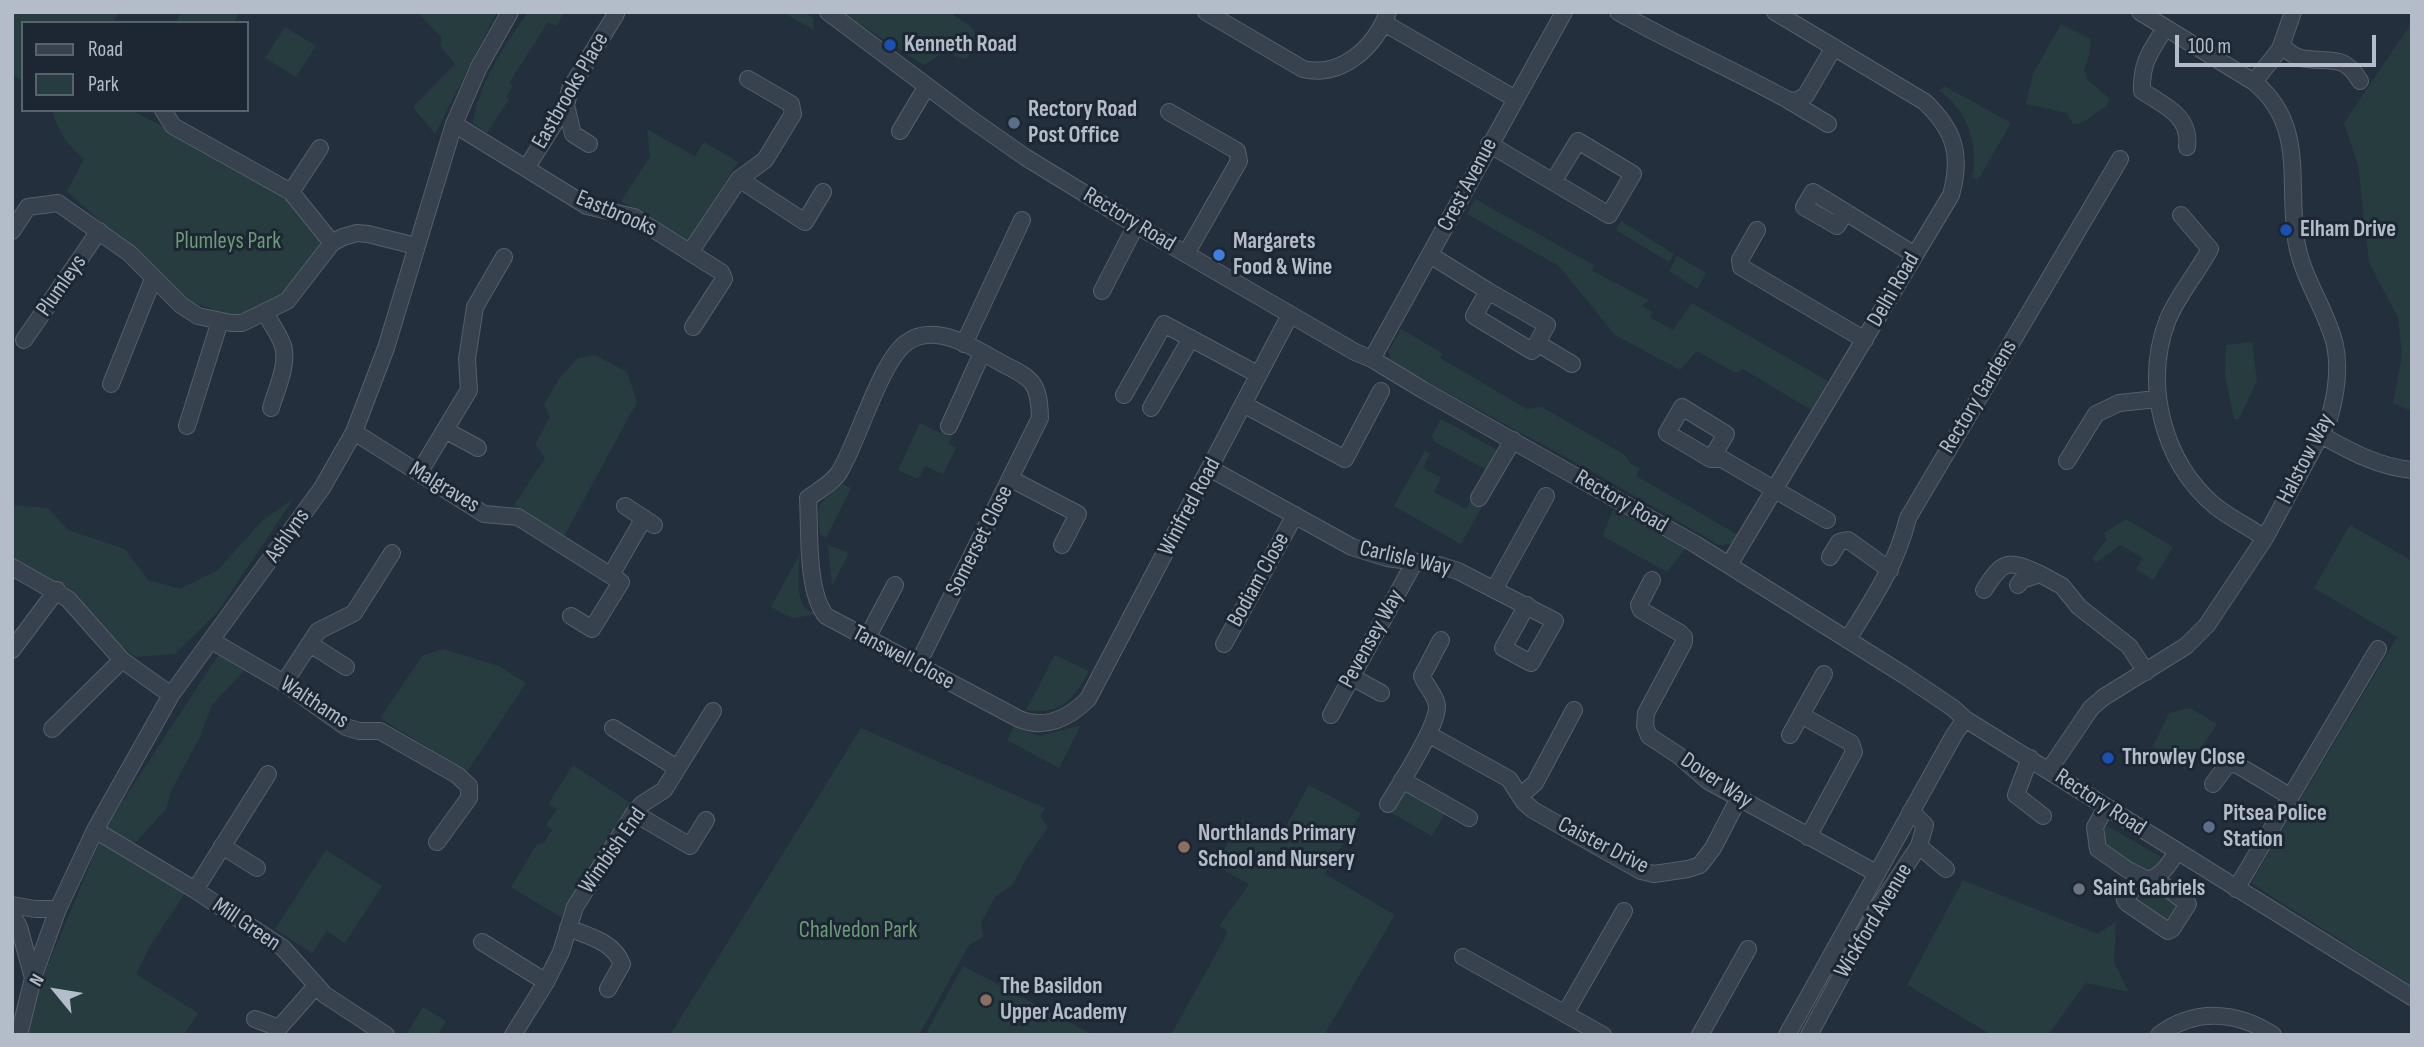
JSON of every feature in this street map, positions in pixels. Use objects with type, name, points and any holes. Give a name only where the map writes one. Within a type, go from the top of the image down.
[{"type":"street","name":"Ashlyns","points":[[19,1035],[33,978],[58,909],[95,830],[171,695],[322,488],[354,432],[375,382],[454,124],[479,67],[510,12]]},
{"type":"street","name":"Rectory Road","points":[[828,12],[1025,156],[1136,225],[1729,565],[1848,639],[1953,708],[1965,719],[2412,998]]},
{"type":"street","points":[[1206,12],[1303,69],[1314,72],[1333,69],[1363,51],[1386,18],[1514,99]]},
{"type":"street","name":"Crest Avenue","points":[[1372,359],[1564,12]]},
{"type":"street","points":[[1618,12],[1690,51],[1734,70],[1828,124]]},
{"type":"street","name":"Delhi Road","points":[[1729,565],[1951,195],[1957,167],[1951,135],[1945,122],[1925,102],[1775,12]]},
{"type":"street","name":"Halstow Way","points":[[2049,770],[2091,708],[2186,646],[2207,625],[2265,538],[2321,435],[2335,400],[2337,379],[2334,343],[2301,266],[2287,128],[2278,106],[2268,93],[2254,82],[2140,12]]},
{"type":"street","points":[[2254,82],[2282,47],[2293,12]]},
{"type":"street","name":"Eastbrooks Place","points":[[527,167],[566,106],[570,89],[616,14]]},
{"type":"street","points":[[2165,28],[2146,57],[2141,74],[2142,90],[2172,110],[2184,123],[2189,134],[2187,147]]},
{"type":"street","points":[[1788,100],[1797,101],[1806,95],[1834,47]]},
{"type":"street","points":[[2282,47],[2305,60],[2330,59],[2349,65],[2360,81]]},
{"type":"street","points":[[691,251],[739,179],[765,160],[793,114],[791,104],[748,79]]},
{"type":"street","points":[[900,131],[927,86]]},
{"type":"street","points":[[566,106],[573,134],[589,144]]},
{"type":"street","points":[[164,112],[173,126],[291,192],[332,243],[357,233],[387,237],[416,246]]},
{"type":"street","points":[[1169,113],[1233,148],[1239,155],[1239,161],[1186,254]]},
{"type":"street","name":"Eastbrooks","points":[[454,124],[587,206],[601,211],[628,214],[721,271],[724,279],[693,327]]},
{"type":"street","points":[[1489,144],[1553,182],[1609,215],[1633,174],[1578,141],[1553,182]]},
{"type":"street","points":[[291,192],[320,148]]},
{"type":"street","name":"Rectory Gardens","points":[[1848,639],[1901,548],[1908,518],[2120,159]]},
{"type":"street","points":[[739,179],[804,222],[823,192]]},
{"type":"street","name":"Plumleys","points":[[12,231],[28,207],[54,202],[129,253],[153,279],[190,311],[220,321],[242,323],[265,313],[294,294],[332,243]]},
{"type":"street","points":[[1846,212],[1915,255]]},
{"type":"street","points":[[2181,215],[2210,250],[2169,319],[2158,360],[2157,399],[2166,436],[2188,475],[2215,506],[2265,538]]},
{"type":"street","points":[[948,426],[982,353],[964,344],[1022,220]]},
{"type":"street","points":[[1102,291],[1136,225]]},
{"type":"street","points":[[1757,230],[1740,260],[1741,267],[1865,340]]},
{"type":"street","name":"Plumleys","points":[[24,340],[99,232]]},
{"type":"street","points":[[1430,255],[1547,325],[1532,351],[1474,316],[1488,291]]},
{"type":"street","points":[[419,473],[469,390],[467,359],[475,307],[504,257]]},
{"type":"street","points":[[111,384],[153,279]]},
{"type":"street","points":[[265,313],[283,345],[284,353],[284,363],[271,408]]},
{"type":"street","name":"Winifred Road","points":[[1088,699],[1290,314]]},
{"type":"street","points":[[187,426],[220,321]]},
{"type":"street","points":[[1124,395],[1164,324],[1257,374]]},
{"type":"street","name":"Tanswell Close","points":[[964,344],[944,336],[933,335],[921,335],[904,344],[890,363],[839,474],[808,498],[813,581],[821,609],[826,616],[973,696],[1027,722],[1049,723],[1061,719],[1088,699]]},
{"type":"street","points":[[1151,408],[1191,338]]},
{"type":"street","points":[[1537,343],[1572,364]]},
{"type":"street","name":"Somerset Close","points":[[918,664],[1040,418],[1039,396],[1034,384],[1019,372],[982,353]]},
{"type":"street","points":[[1243,404],[1345,458],[1381,391]]},
{"type":"street","points":[[2067,461],[2096,414],[2119,403],[2157,399]]},
{"type":"street","points":[[445,430],[478,449]]},
{"type":"street","name":"Malgraves","points":[[354,432],[484,514],[518,517],[611,575]]},
{"type":"street","points":[[2321,435],[2376,463],[2395,469],[2412,470]]},
{"type":"street","points":[[1479,498],[1513,440]]},
{"type":"street","points":[[1711,459],[1722,459],[1827,520]]},
{"type":"street","name":"Carlisle Way","points":[[1211,469],[1352,547],[1387,558],[1449,568],[1527,605]]},
{"type":"street","points":[[1011,479],[1078,514],[1062,545]]},
{"type":"street","points":[[1495,588],[1546,496]]},
{"type":"street","points":[[572,616],[592,629],[621,582],[611,575],[649,522],[625,506]]},
{"type":"street","name":"Bodiam Close","points":[[1224,644],[1295,515]]},
{"type":"street","points":[[1830,557],[1839,542],[1848,540],[1890,570]]},
{"type":"street","points":[[284,683],[318,631],[354,613],[392,553]]},
{"type":"street","name":"Pevensey Way","points":[[1331,715],[1414,563]]},
{"type":"street","points":[[1984,590],[1996,571],[2006,565],[2018,564],[2040,574],[2062,586],[2079,607],[2129,646],[2146,672]]},
{"type":"street","points":[[12,568],[57,590],[87,618],[122,660],[171,695]]},
{"type":"street","points":[[2018,586],[2022,580],[2040,574]]},
{"type":"street","name":"Dover Way","points":[[1652,580],[1639,605],[1641,610],[1680,633],[1684,642],[1649,706],[1645,719],[1646,732],[1708,781],[1876,873]]},
{"type":"street","points":[[867,638],[895,584]]},
{"type":"street","points":[[12,650],[57,590]]},
{"type":"street","points":[[1388,804],[1428,734],[1436,713],[1437,704],[1422,677],[1441,640]]},
{"type":"street","name":"Walthams","points":[[212,641],[284,683],[346,727],[359,731],[380,731],[457,775],[469,786],[469,798],[437,842]]},
{"type":"street","points":[[310,643],[346,667]]},
{"type":"street","points":[[2236,890],[2378,649]]},
{"type":"street","points":[[52,729],[122,660]]},
{"type":"street","points":[[1790,735],[1824,674]]},
{"type":"street","points":[[1352,677],[1381,693]]},
{"type":"street","points":[[1520,796],[1535,783],[1574,710]]},
{"type":"street","name":"Wimbish End","points":[[513,1035],[561,952],[575,907],[634,813],[642,804],[663,793],[713,711]]},
{"type":"street","points":[[1801,715],[1853,747],[1852,757],[1808,837]]},
{"type":"street","name":"Wickford Avenue","points":[[1787,1035],[1965,719]]},
{"type":"street","points":[[613,728],[677,768]]},
{"type":"street","name":"Caister Drive","points":[[1428,734],[1509,779],[1533,810],[1641,871],[1654,874],[1700,865],[1713,848],[1739,798]]},
{"type":"street","points":[[2030,758],[2016,795],[2043,816]]},
{"type":"street","points":[[2213,784],[2227,765],[2236,764],[2291,797]]},
{"type":"street","points":[[195,890],[268,774]]},
{"type":"street","points":[[1402,780],[1469,818]]},
{"type":"street","points":[[2106,807],[2095,827],[2098,849],[2147,877],[2164,871],[2177,852]]},
{"type":"street","name":"Wickford Avenue","points":[[1809,1035],[1879,906],[1919,846],[1925,825],[1911,811]]},
{"type":"street","points":[[634,813],[690,846],[706,820]]},
{"type":"street","name":"Mill Green","points":[[95,830],[195,890],[283,948],[325,995],[386,1035]]},
{"type":"street","points":[[222,846],[257,867]]},
{"type":"street","points":[[1919,846],[1946,869]]},
{"type":"street","points":[[12,905],[58,909]]},
{"type":"street","points":[[1565,1014],[1624,911]]},
{"type":"street","points":[[12,914],[19,927],[33,978]]},
{"type":"street","points":[[568,928],[606,943],[619,954],[622,964],[608,989]]},
{"type":"street","points":[[482,942],[546,982]]},
{"type":"street","points":[[1700,1035],[1748,949]]},
{"type":"street","points":[[1463,957],[1603,1035]]},
{"type":"street","points":[[255,1018],[279,1027],[316,986]]},
{"type":"street","points":[[2159,1035],[2183,1021],[2222,1015],[2246,1020],[2273,1035]]},
{"type":"green space","points":[[12,12],[119,12],[114,21],[21,21],[21,80],[12,75]]},
{"type":"green space","points":[[181,12],[233,12],[238,15],[235,21],[176,21]]},
{"type":"green space","points":[[417,12],[497,12],[435,134],[413,107],[455,64],[440,46],[442,38]]},
{"type":"green space","points":[[528,12],[565,12],[556,26],[548,22],[509,83],[513,86],[506,97],[509,99],[487,133],[473,123],[481,93],[502,51]]},
{"type":"green space","points":[[782,12],[805,12],[813,18],[814,30]]},
{"type":"green space","points":[[841,12],[949,12],[971,27],[979,38],[966,59],[956,57],[948,50],[924,65]]},
{"type":"green space","points":[[2412,22],[2411,411],[2393,403],[2402,356],[2398,318],[2369,262],[2358,165],[2344,123]]},
{"type":"green space","points":[[2061,24],[2091,39],[2084,70],[2088,80],[2109,98],[2107,107],[2073,124],[2067,113],[2026,104],[2033,74]]},
{"type":"green space","points":[[285,27],[316,46],[296,77],[265,58]]},
{"type":"green space","points":[[1944,86],[2011,123],[1978,180],[1972,177],[1974,153],[1969,129],[1957,107],[1939,91]]},
{"type":"green space","name":"Plumleys Park","points":[[53,112],[136,112],[292,197],[328,241],[289,289],[241,320],[185,299],[67,191],[84,159],[64,138]]},
{"type":"green space","points":[[647,129],[695,156],[704,142],[738,162],[688,241],[649,215],[621,201],[650,157]]},
{"type":"green space","points":[[1475,199],[1594,265],[1592,271],[1648,300],[1642,306],[1653,312],[1650,317],[1673,330],[1692,303],[1828,381],[1811,410],[1743,369],[1735,373],[1697,351],[1680,370],[1615,335],[1559,266],[1467,214]]},
{"type":"green space","points":[[1621,221],[1674,254],[1669,262],[1616,230]]},
{"type":"green space","points":[[1677,256],[1706,273],[1697,289],[1669,271]]},
{"type":"green space","points":[[1401,329],[1442,353],[1440,358],[1527,409],[1542,407],[1625,455],[1630,463],[1640,468],[1636,476],[1740,536],[1730,544],[1719,545],[1602,477],[1391,362],[1389,350]]},
{"type":"green space","points":[[2252,342],[2257,381],[2239,419],[2234,419],[2225,375],[2226,345]]},
{"type":"green space","points":[[595,355],[627,372],[637,402],[564,536],[514,505],[545,458],[535,444],[550,417],[544,405],[559,379],[578,358]]},
{"type":"green space","points":[[1441,419],[1510,457],[1461,544],[1394,506],[1425,451],[1430,454],[1423,468],[1441,478],[1434,492],[1466,509],[1487,470],[1435,442],[1432,436]]},
{"type":"green space","points":[[920,423],[940,433],[945,429],[953,433],[948,444],[956,448],[943,474],[925,466],[918,479],[898,470]]},
{"type":"green space","points":[[843,484],[851,488],[826,538],[820,534],[819,510],[828,495]]},
{"type":"green space","points":[[294,498],[216,614],[175,654],[136,657],[104,633],[71,591],[12,558],[12,505],[48,508],[68,530],[125,549],[148,580],[180,589],[218,570],[262,521]]},
{"type":"green space","points":[[1613,509],[1685,549],[1667,572],[1603,536]]},
{"type":"green space","points":[[2126,519],[2173,547],[2153,580],[2136,569],[2143,558],[2120,545],[2096,563],[2092,558],[2107,539],[2104,533]]},
{"type":"green space","points":[[2350,525],[2412,561],[2412,986],[2251,883],[2397,637],[2314,588]]},
{"type":"green space","points":[[828,545],[849,553],[832,586]]},
{"type":"green space","points":[[800,553],[800,596],[802,603],[814,615],[792,618],[771,607]]},
{"type":"green space","points":[[443,649],[499,666],[526,683],[467,772],[380,718],[422,656]]},
{"type":"green space","points":[[219,654],[247,668],[212,705],[199,739],[172,789],[166,809],[137,841],[123,845],[105,828]]},
{"type":"green space","points":[[1055,655],[1089,671],[1072,697],[1058,708],[1026,710]]},
{"type":"green space","points":[[2190,708],[2217,724],[2186,770],[2153,746],[2169,713]]},
{"type":"green space","points":[[1081,725],[1059,768],[1007,740],[1014,727],[1040,736]]},
{"type":"green space","name":"Chalvedon Park","points":[[861,728],[1045,808],[1040,816],[1048,827],[1013,884],[995,897],[981,923],[983,937],[969,945],[919,1035],[670,1035]]},
{"type":"green space","points":[[573,765],[632,804],[561,917],[511,887],[537,844],[544,843],[552,830],[546,825],[557,809],[548,804]]},
{"type":"green space","points":[[1309,785],[1361,813],[1325,874],[1395,915],[1324,1035],[1171,1035],[1228,932],[1219,926],[1249,884],[1215,865],[1241,820],[1281,835]]},
{"type":"green space","points":[[1405,791],[1445,814],[1432,836],[1392,813]]},
{"type":"green space","points":[[2107,826],[2160,856],[2163,868],[2153,874],[2139,871],[2105,849],[2101,836]]},
{"type":"green space","points":[[101,838],[188,889],[151,944],[136,974],[198,1013],[184,1035],[28,1035],[33,1001]]},
{"type":"green space","points":[[326,850],[382,886],[345,943],[327,931],[312,953],[275,929]]},
{"type":"green space","points":[[1963,880],[2098,934],[2116,921],[2114,962],[2129,992],[2086,983],[2048,1035],[1992,1035],[1907,985]]},
{"type":"green space","points":[[2143,884],[2152,886],[2181,904],[2169,922],[2133,899]]},
{"type":"green space","name":"The Basildon Upper Academy","points":[[963,966],[1093,1035],[925,1035]]},
{"type":"green space","points":[[423,1007],[446,1021],[437,1035],[406,1035]]},
{"type":"place","name":"Kenneth Road","points":[[890,45]]},
{"type":"place","name":"Rectory Road Post Office","points":[[1014,123]]},
{"type":"place","name":"Elham Drive","points":[[2286,230]]},
{"type":"place","name":"Margarets Food & Wine","points":[[1219,255]]},
{"type":"place","name":"Throwley Close","points":[[2108,758]]},
{"type":"place","name":"Pitsea Police Station","points":[[2209,827]]},
{"type":"place","name":"Northlands Primary School and Nursery","points":[[1184,847]]},
{"type":"place","name":"Saint Gabriels","points":[[2079,889]]},
{"type":"place","name":"The Basildon Upper Academy","points":[[986,1000]]}]
